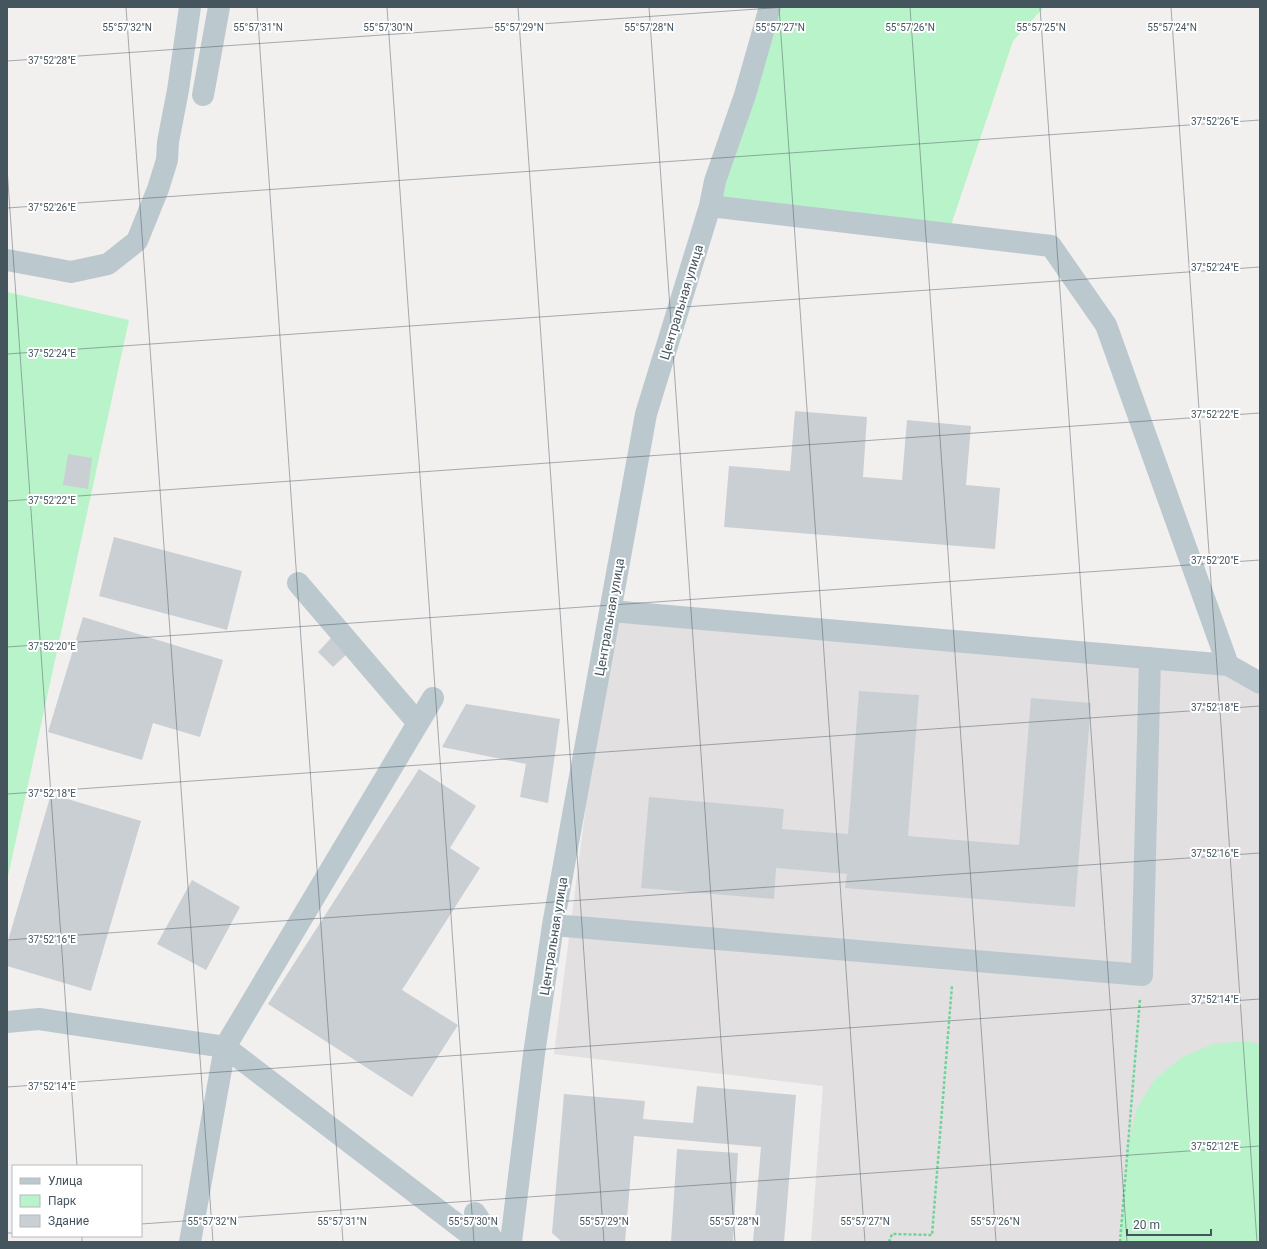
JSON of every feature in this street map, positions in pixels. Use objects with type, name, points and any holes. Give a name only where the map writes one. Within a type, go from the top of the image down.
[{"type":"street","points":[[7,260],[70,272],[108,264],[138,241],[158,189],[167,160],[168,142],[178,90],[190,7]]},
{"type":"street","points":[[203,94],[220,7]]},
{"type":"street","name":"Центральная улица","points":[[510,1242],[534,1054],[553,925],[646,414],[710,206],[715,181],[745,95],[770,7]]},
{"type":"street","points":[[710,206],[1051,246],[1106,325],[1228,665]]},
{"type":"street","points":[[298,583],[418,723]]},
{"type":"street","points":[[611,611],[1228,665],[1260,682]]},
{"type":"street","points":[[553,925],[1142,975],[1150,658]]},
{"type":"street","points":[[190,1242],[225,1047],[433,698]]},
{"type":"street","points":[[7,1022],[39,1019],[225,1047],[480,1242]]},
{"type":"street","points":[[475,1213],[494,1242]]},
{"type":"path","points":[[889,1242],[892,1234],[932,1235],[954,959]]},
{"type":"path","points":[[1120,1242],[1142,975]]},
{"type":"shaded area","points":[[611,611],[1228,675],[1260,694],[1260,1242],[811,1242],[823,1086],[554,1054]]},
{"type":"green space","points":[[771,7],[1044,7],[1013,41],[948,234],[710,206]]},
{"type":"green space","points":[[7,292],[129,320],[7,881]]},
{"type":"green space","points":[[1247,1041],[1260,1044],[1260,1242],[1120,1242],[1129,1142],[1137,1108],[1155,1079],[1182,1057],[1213,1044]]},
{"type":"building","points":[[795,411],[867,417],[863,477],[902,480],[907,420],[971,426],[966,485],[1000,488],[995,549],[724,527],[729,466],[790,471]]},
{"type":"building","points":[[68,454],[92,458],[88,489],[63,485]]},
{"type":"building","points":[[114,537],[242,571],[227,630],[99,596]]},
{"type":"building","points":[[83,617],[223,660],[200,737],[153,723],[142,760],[48,732]]},
{"type":"building","points":[[333,636],[349,652],[333,667],[318,652]]},
{"type":"building","points":[[859,691],[919,695],[908,836],[1019,845],[1031,698],[1091,703],[1075,907],[845,888],[847,874],[776,868],[774,899],[641,888],[649,797],[784,809],[782,829],[848,834]]},
{"type":"building","points":[[466,704],[560,719],[548,803],[520,797],[526,764],[442,747]]},
{"type":"building","points":[[419,769],[476,806],[450,848],[480,868],[402,990],[458,1025],[412,1097],[268,1004]]},
{"type":"building","points":[[51,794],[141,821],[91,991],[7,966],[7,944]]},
{"type":"building","points":[[192,880],[240,907],[206,970],[157,944]]},
{"type":"building","points":[[697,1086],[796,1095],[784,1242],[753,1242],[761,1147],[634,1136],[625,1242],[562,1242],[552,1233],[564,1094],[645,1101],[643,1119],[693,1123]]},
{"type":"building","points":[[677,1149],[738,1153],[733,1242],[671,1242]]}]
